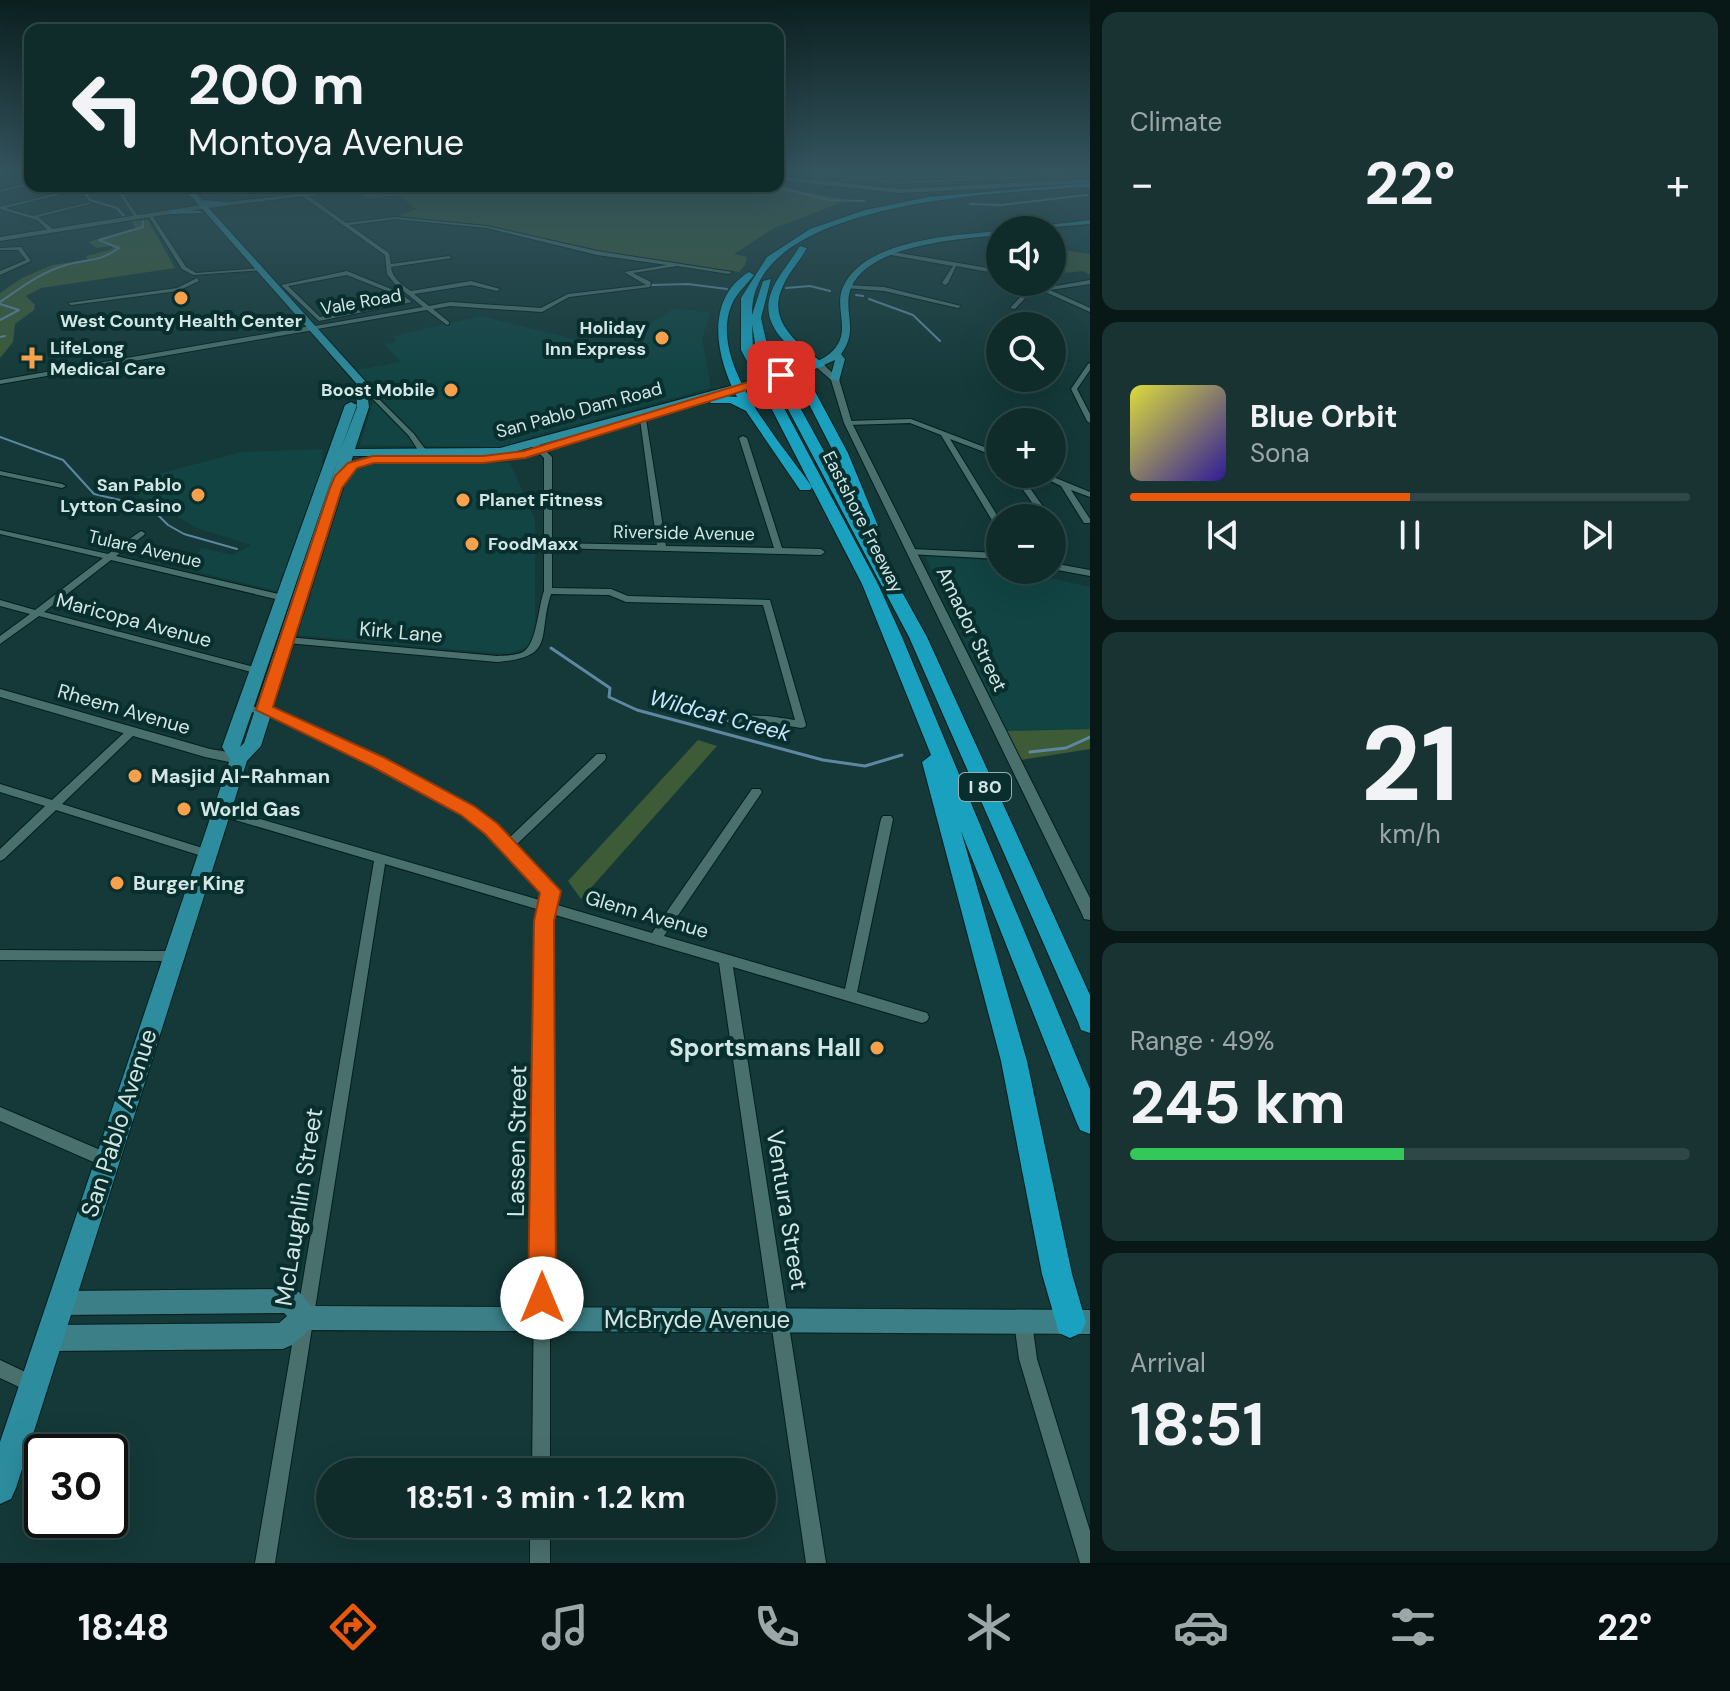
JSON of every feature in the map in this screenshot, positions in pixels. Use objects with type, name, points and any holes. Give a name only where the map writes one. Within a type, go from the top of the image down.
[{"type":"highway","name":"Eastshore Freeway","points":[[793,243],[770,257],[757,274],[744,303],[742,317],[747,350],[870,584],[1090,1121]]},
{"type":"highway","name":"Eastshore Freeway","points":[[813,243],[778,268],[762,292],[756,318],[758,334],[768,360],[918,637],[1090,1022]]},
{"type":"highway","points":[[803,248],[775,293],[775,323],[781,334],[819,365]]},
{"type":"highway","points":[[770,257],[742,281],[723,316],[725,355],[736,387],[870,584]]},
{"type":"highway","points":[[805,354],[834,355]]},
{"type":"highway","points":[[798,371],[805,377],[849,470],[876,537],[875,554]]},
{"type":"highway","points":[[711,399],[740,401],[755,413]]},
{"type":"highway","points":[[919,703],[938,790],[1014,1061],[1057,1274],[1080,1322]]},
{"type":"main road","points":[[228,243],[347,374],[363,386]]},
{"type":"main road","points":[[234,243],[254,270]]},
{"type":"main road","points":[[835,379],[840,359],[834,355],[845,341],[847,330],[846,289],[887,253],[934,243]]},
{"type":"main road","name":"San Pablo Dam Road","points":[[342,454],[396,459],[483,460],[539,447],[819,365],[834,355]]},
{"type":"main road","name":"San Pablo Avenue","points":[[255,710],[287,640],[340,478],[352,396],[347,374]]},
{"type":"main road","name":"San Pablo Avenue","points":[[0,1488],[239,759],[252,746],[259,671],[276,617],[363,407],[363,386]]},
{"type":"main road","name":"San Pablo Dam Road","points":[[644,415],[711,399],[736,387]]},
{"type":"main road","name":"San Pablo Dam Road","points":[[372,456],[473,453],[539,447]]},
{"type":"main road","points":[[396,459],[424,453]]},
{"type":"main road","points":[[437,459],[441,455],[473,453]]},
{"type":"main road","points":[[340,478],[353,466],[372,456]]},
{"type":"main road","points":[[284,598],[290,601],[295,616]]},
{"type":"main road","points":[[276,617],[280,633],[287,640]]},
{"type":"main road","name":"McBryde Avenue","points":[[60,1303],[290,1301],[305,1318]]},
{"type":"main road","name":"McBryde Avenue","points":[[49,1338],[283,1336],[305,1318],[1080,1322]]},
{"type":"street","points":[[168,243],[184,268],[197,277]]},
{"type":"street","points":[[372,243],[387,254],[389,273],[447,323]]},
{"type":"street","points":[[548,243],[729,272]]},
{"type":"street","points":[[0,249],[19,248],[29,260],[0,273]]},
{"type":"street","points":[[887,253],[986,270]]},
{"type":"street","points":[[388,266],[449,258]]},
{"type":"street","name":"Vale Road","points":[[0,382],[389,311],[466,304],[542,310],[568,296],[648,286],[649,283],[627,272],[675,265]]},
{"type":"street","points":[[945,283],[954,267]]},
{"type":"street","points":[[180,279],[184,268]]},
{"type":"street","points":[[180,279],[254,270]]},
{"type":"street","points":[[351,274],[394,292],[409,302],[389,311],[319,319],[284,285],[351,274]]},
{"type":"street","points":[[71,303],[178,289],[197,277]]},
{"type":"street","points":[[178,289],[184,284],[180,279]]},
{"type":"street","points":[[1066,285],[1090,282]]},
{"type":"street","points":[[410,293],[471,283],[497,289]]},
{"type":"street","points":[[846,289],[958,306]]},
{"type":"street","points":[[1013,308],[1024,296]]},
{"type":"street","points":[[1061,296],[1090,310]]},
{"type":"street","points":[[819,365],[835,379]]},
{"type":"street","points":[[1090,365],[1074,389],[1090,421]]},
{"type":"street","name":"Amador Street","points":[[835,379],[848,423],[1090,914]]},
{"type":"street","points":[[363,386],[412,435],[424,453]]},
{"type":"street","points":[[644,415],[662,549]]},
{"type":"street","points":[[848,423],[911,421],[986,451]]},
{"type":"street","points":[[944,435],[986,504]]},
{"type":"street","points":[[743,438],[779,551]]},
{"type":"street","points":[[539,447],[548,457],[548,591],[611,592],[626,599],[767,602],[801,725],[765,719],[730,721]]},
{"type":"street","points":[[0,473],[62,486]]},
{"type":"street","points":[[1066,486],[1090,495]]},
{"type":"street","points":[[1066,488],[1087,521]]},
{"type":"street","name":"Tulare Avenue","points":[[0,532],[284,598]]},
{"type":"street","points":[[0,641],[141,533]]},
{"type":"street","name":"Riverside Avenue","points":[[547,545],[821,552]]},
{"type":"street","points":[[911,552],[986,555]]},
{"type":"street","points":[[1066,569],[1090,573]]},
{"type":"street","name":"Kirk Lane","points":[[287,640],[511,659],[521,657],[541,639],[542,604],[548,591]]},
{"type":"street","name":"Maricopa Avenue","points":[[0,603],[259,671]]},
{"type":"street","name":"Rheem Avenue","points":[[0,693],[131,732],[239,759]]},
{"type":"street","points":[[255,710],[379,762],[467,810],[508,846],[551,891],[547,907]]},
{"type":"street","points":[[0,856],[131,732]]},
{"type":"street","points":[[508,846],[601,757]]},
{"type":"street","points":[[0,788],[208,854]]},
{"type":"street","points":[[656,937],[756,792]]},
{"type":"street","name":"Glenn Avenue","points":[[222,812],[922,1017]]},
{"type":"street","points":[[850,995],[887,819]]},
{"type":"street","name":"McLaughlin Street","points":[[265,1563],[380,859]]},
{"type":"street","name":"Lassen Street","points":[[541,1458],[544,921],[547,907]]},
{"type":"street","points":[[0,955],[174,956]]},
{"type":"street","name":"Ventura Street","points":[[725,958],[816,1563]]},
{"type":"street","points":[[0,1114],[107,1160]]},
{"type":"street","points":[[1023,1322],[1028,1359],[1090,1563]]},
{"type":"street","points":[[0,1369],[33,1384]]},
{"type":"street","points":[[540,1538],[540,1563]]},
{"type":"shaded area","points":[[1066,243],[1090,243],[1090,253],[1066,247]]},
{"type":"shaded area","points":[[673,309],[710,312],[702,340],[711,388],[503,447],[360,445],[376,392],[357,370],[401,362],[384,344],[397,342],[394,336],[481,316],[593,344],[627,344],[643,335],[636,333]]},
{"type":"shaded area","points":[[323,449],[321,463],[510,463],[535,519],[535,638],[525,648],[507,654],[296,635],[312,593],[277,591],[181,568],[202,548],[233,555],[251,545],[196,528],[157,504],[112,486],[241,452]]},
{"type":"shaded area","points":[[925,556],[986,560],[986,584],[1066,584],[1066,582],[1090,587],[1090,729],[1006,730]]},
{"type":"green space","points":[[89,243],[161,243],[175,268],[41,288],[26,296],[35,305],[34,310],[15,324],[13,342],[0,358],[0,293],[22,278],[52,265],[88,260],[86,256],[113,249],[111,246],[97,248]]},
{"type":"green space","points":[[566,243],[751,243],[734,254],[747,257],[739,272]]},
{"type":"green space","points":[[1066,250],[1090,254],[1090,275],[1084,271],[1066,273]]},
{"type":"green space","points":[[1090,729],[1090,749],[1014,761],[1000,731]]},
{"type":"green space","points":[[698,740],[717,746],[581,899],[568,881]]},
{"type":"waterway","name":"Wildcat Creek","points":[[0,302],[48,272],[99,258],[119,248],[106,243]]},
{"type":"waterway","points":[[652,285],[688,284],[727,289]]},
{"type":"waterway","points":[[786,288],[810,286],[830,291]]},
{"type":"waterway","points":[[856,295],[863,296]]},
{"type":"waterway","points":[[869,299],[913,315],[940,341]]},
{"type":"waterway","name":"Wildcat Creek","points":[[0,304],[19,310],[0,320]]},
{"type":"waterway","points":[[0,337],[5,336]]},
{"type":"waterway","name":"Wildcat Creek","points":[[0,437],[63,460],[94,494],[150,507],[168,525],[184,534],[237,549]]},
{"type":"waterway","name":"Wildcat Creek","points":[[551,648],[610,688],[609,697],[637,710],[823,760],[865,766],[902,755]]},
{"type":"waterway","name":"Wildcat Creek","points":[[1030,752],[1066,748],[1090,737]]},
{"type":"place","name":"West County Health Center","points":[[181,298]]},
{"type":"place","name":"Holiday Inn Express","points":[[662,338]]},
{"type":"place","name":"LifeLong Medical Care","points":[[32,358]]},
{"type":"place","name":"Boost Mobile","points":[[451,390]]},
{"type":"place","name":"San Pablo Lytton Casino","points":[[198,495]]},
{"type":"place","name":"Planet Fitness","points":[[463,500]]},
{"type":"place","name":"FoodMaxx","points":[[472,544]]},
{"type":"place","name":"Masjid Al-Rahman","points":[[135,776]]},
{"type":"place","name":"World Gas","points":[[184,809]]},
{"type":"place","name":"Burger King","points":[[117,883]]},
{"type":"place","name":"Sportsmans Hall","points":[[877,1048]]},
{"type":"route","points":[[542,1298],[544,921],[551,891],[492,829],[467,810],[379,762],[276,712],[264,710],[336,488],[340,478],[353,466],[373,459],[483,460],[525,454],[731,393],[736,387],[781,375]]}]
